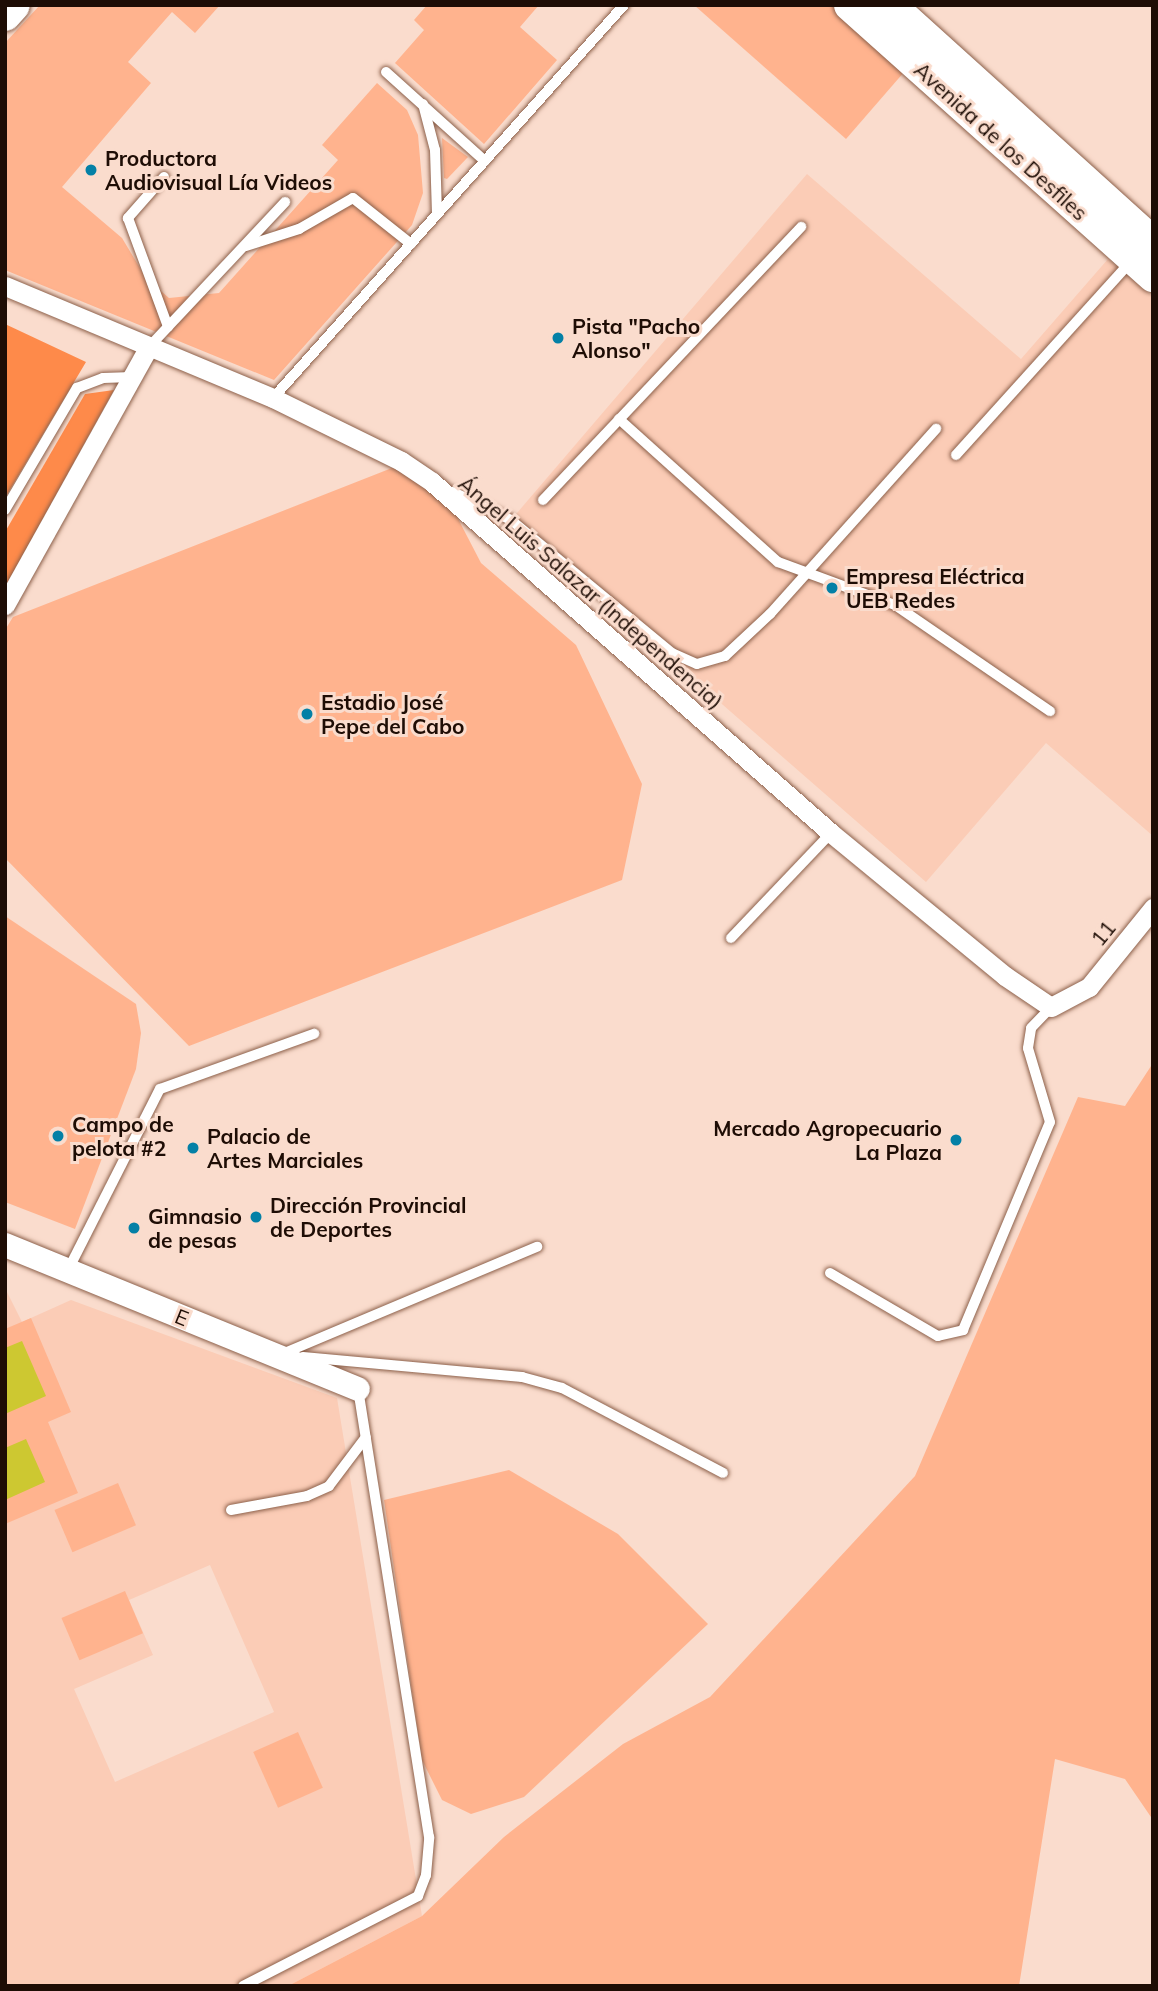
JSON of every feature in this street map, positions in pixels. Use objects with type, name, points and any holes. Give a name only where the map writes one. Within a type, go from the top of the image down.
[{"type":"main road","points":[[5,15],[14,5]]},
{"type":"main road","name":"Avenida de los Desfiles","points":[[850,5],[1147,254]]},
{"type":"main road","name":"Avenida de los Desfiles","points":[[890,5],[1147,254]]},
{"type":"street","name":"Ángel Luis Salazar (Independencia)","points":[[5,286],[273,398],[401,461],[432,482],[1000,981],[1051,1007]]},
{"type":"street","points":[[5,605],[148,348]]},
{"type":"street","name":"11","points":[[1051,1007],[1089,987],[1153,908]]},
{"type":"street","name":"E","points":[[5,1245],[358,1389]]},
{"type":"lane","points":[[273,398],[624,5]]},
{"type":"lane","points":[[386,72],[485,160]]},
{"type":"lane","points":[[423,104],[435,150],[437,215]]},
{"type":"lane","points":[[164,177],[128,218],[168,327]]},
{"type":"lane","points":[[244,247],[299,229],[353,198],[411,244]]},
{"type":"lane","points":[[148,348],[285,202]]},
{"type":"lane","points":[[544,500],[801,227]]},
{"type":"lane","points":[[956,455],[1147,254]]},
{"type":"lane","points":[[5,510],[77,388],[103,378],[132,377]]},
{"type":"lane","points":[[619,419],[778,562],[806,570],[895,605],[1050,711]]},
{"type":"lane","points":[[432,482],[511,520],[672,653],[697,664],[725,656],[770,614],[806,570],[936,429]]},
{"type":"lane","points":[[732,938],[831,833]]},
{"type":"lane","points":[[830,1273],[937,1336],[963,1330],[1043,1146],[1049,1122],[1028,1048],[1031,1028],[1051,1007]]},
{"type":"lane","points":[[68,1270],[160,1089],[314,1034]]},
{"type":"lane","points":[[278,1356],[537,1247]]},
{"type":"lane","points":[[278,1356],[522,1377],[562,1388],[723,1473]]},
{"type":"lane","points":[[243,1986],[418,1896],[426,1875],[429,1837],[358,1389]]},
{"type":"lane","points":[[231,1510],[307,1496],[329,1486],[366,1437]]},
{"type":"shaded area","points":[[40,5],[220,5],[195,33],[172,12],[128,62],[151,83],[62,187],[122,238],[146,278],[169,298],[219,293],[338,160],[322,145],[377,83],[407,110],[418,135],[423,193],[412,225],[274,380],[5,270],[5,43]]},
{"type":"shaded area","points":[[427,5],[539,5],[520,27],[557,60],[484,144],[395,63],[424,30],[414,20]]},
{"type":"shaded area","points":[[694,5],[831,5],[905,71],[846,139]]},
{"type":"shaded area","points":[[442,138],[468,157],[447,179],[444,178]]},
{"type":"shaded area","name":"Empresa Eléctrica UEB Redes","points":[[807,174],[1021,359],[1108,259],[1153,297],[1153,836],[1046,743],[926,882],[511,520]]},
{"type":"shaded area","points":[[5,324],[86,362],[5,498],[7,377]]},
{"type":"shaded area","points":[[114,390],[5,587],[5,532],[85,394]]},
{"type":"shaded area","name":"Estadio José Pepe del Cabo","points":[[397,466],[454,511],[481,563],[576,645],[642,784],[622,880],[189,1046],[5,858],[5,630],[13,617]]},
{"type":"shaded area","name":"Campo de pelota #2","points":[[5,916],[136,1004],[141,1033],[136,1069],[75,1229],[5,1202]]},
{"type":"shaded area","points":[[1153,1063],[1153,1820],[1125,1779],[1055,1759],[1019,1986],[288,1986],[422,1916],[504,1837],[623,1744],[710,1697],[915,1476],[1078,1097],[1125,1106]]},
{"type":"shaded area","points":[[5,1288],[22,1322],[71,1300],[337,1398],[422,1916],[288,1986],[5,1986]],"holes":[[[210,1565],[274,1712],[115,1782],[74,1689],[153,1655],[129,1600]]]},
{"type":"shaded area","points":[[31,1318],[71,1412],[48,1422],[78,1493],[5,1524],[5,1329]]},
{"type":"shaded area","points":[[22,1341],[46,1396],[5,1414],[5,1348]]},
{"type":"shaded area","points":[[26,1439],[45,1482],[5,1500],[5,1448]]},
{"type":"shaded area","points":[[509,1470],[618,1534],[708,1624],[524,1797],[471,1814],[442,1800],[422,1760],[384,1500]]},
{"type":"shaded area","points":[[118,1483],[136,1525],[72,1552],[54,1510]]},
{"type":"shaded area","points":[[125,1591],[143,1633],[79,1660],[61,1618]]},
{"type":"shaded area","points":[[298,1732],[323,1788],[278,1808],[253,1752]]},
{"type":"place","name":"Productora Audiovisual Lía Videos","points":[[91,170]]},
{"type":"place","name":"Pista \"Pacho Alonso\"","points":[[558,338]]},
{"type":"place","name":"Empresa Eléctrica UEB Redes","points":[[832,588]]},
{"type":"place","name":"Estadio José Pepe del Cabo","points":[[307,714]]},
{"type":"place","name":"Campo de pelota #2","points":[[58,1136]]},
{"type":"place","name":"Mercado Agropecuario La Plaza","points":[[956,1140]]},
{"type":"place","name":"Palacio de Artes Marciales","points":[[193,1148]]},
{"type":"place","name":"Dirección Provincial de Deportes","points":[[256,1217]]},
{"type":"place","name":"Gimnasio de pesas","points":[[134,1228]]}]
